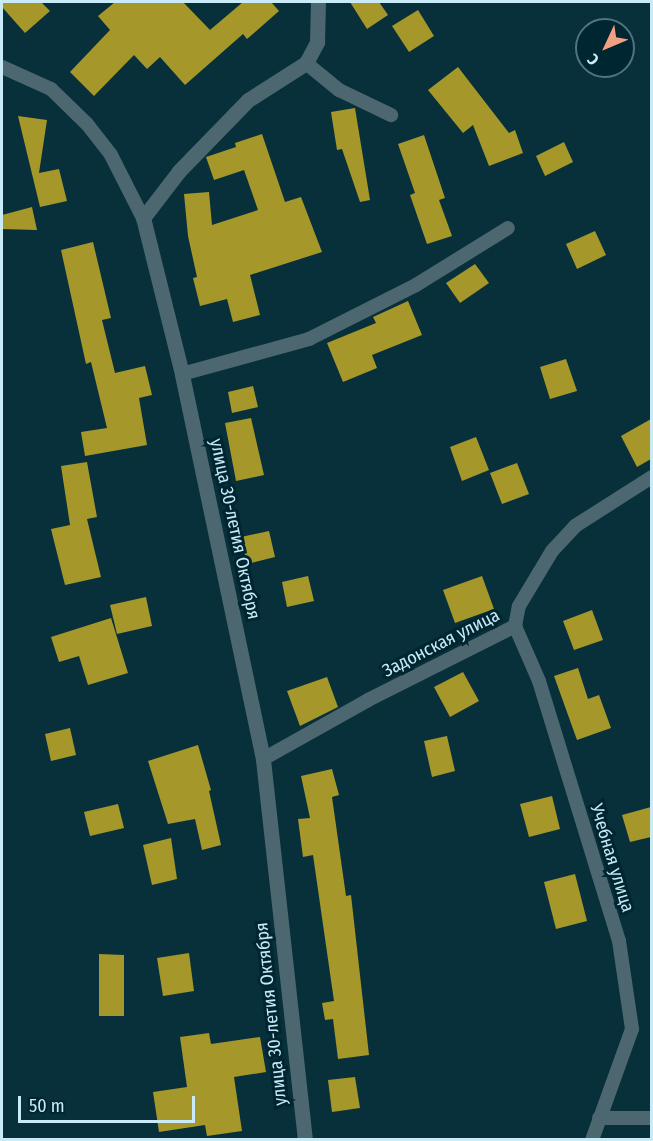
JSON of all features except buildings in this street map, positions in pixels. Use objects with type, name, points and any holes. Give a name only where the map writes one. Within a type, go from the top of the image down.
[{"type":"street","points":[[143,218],[179,171],[248,100],[306,63],[317,42],[318,2]]},
{"type":"street","name":"улица 30-летия Октября","points":[[143,218],[182,374],[263,759],[305,1140]]},
{"type":"lane","points":[[306,63],[339,90],[391,115]]},
{"type":"lane","points":[[2,67],[51,89],[87,124],[111,155],[143,218]]},
{"type":"lane","points":[[182,374],[309,339],[416,285],[508,228]]},
{"type":"lane","name":"Задонская улица","points":[[263,759],[368,700],[515,626],[519,606],[552,551],[575,526],[651,477]]},
{"type":"lane","name":"Учебная улица","points":[[515,626],[539,681],[619,941],[632,1029],[598,1118],[592,1140]]},
{"type":"lane","points":[[598,1118],[651,1118]]}]
